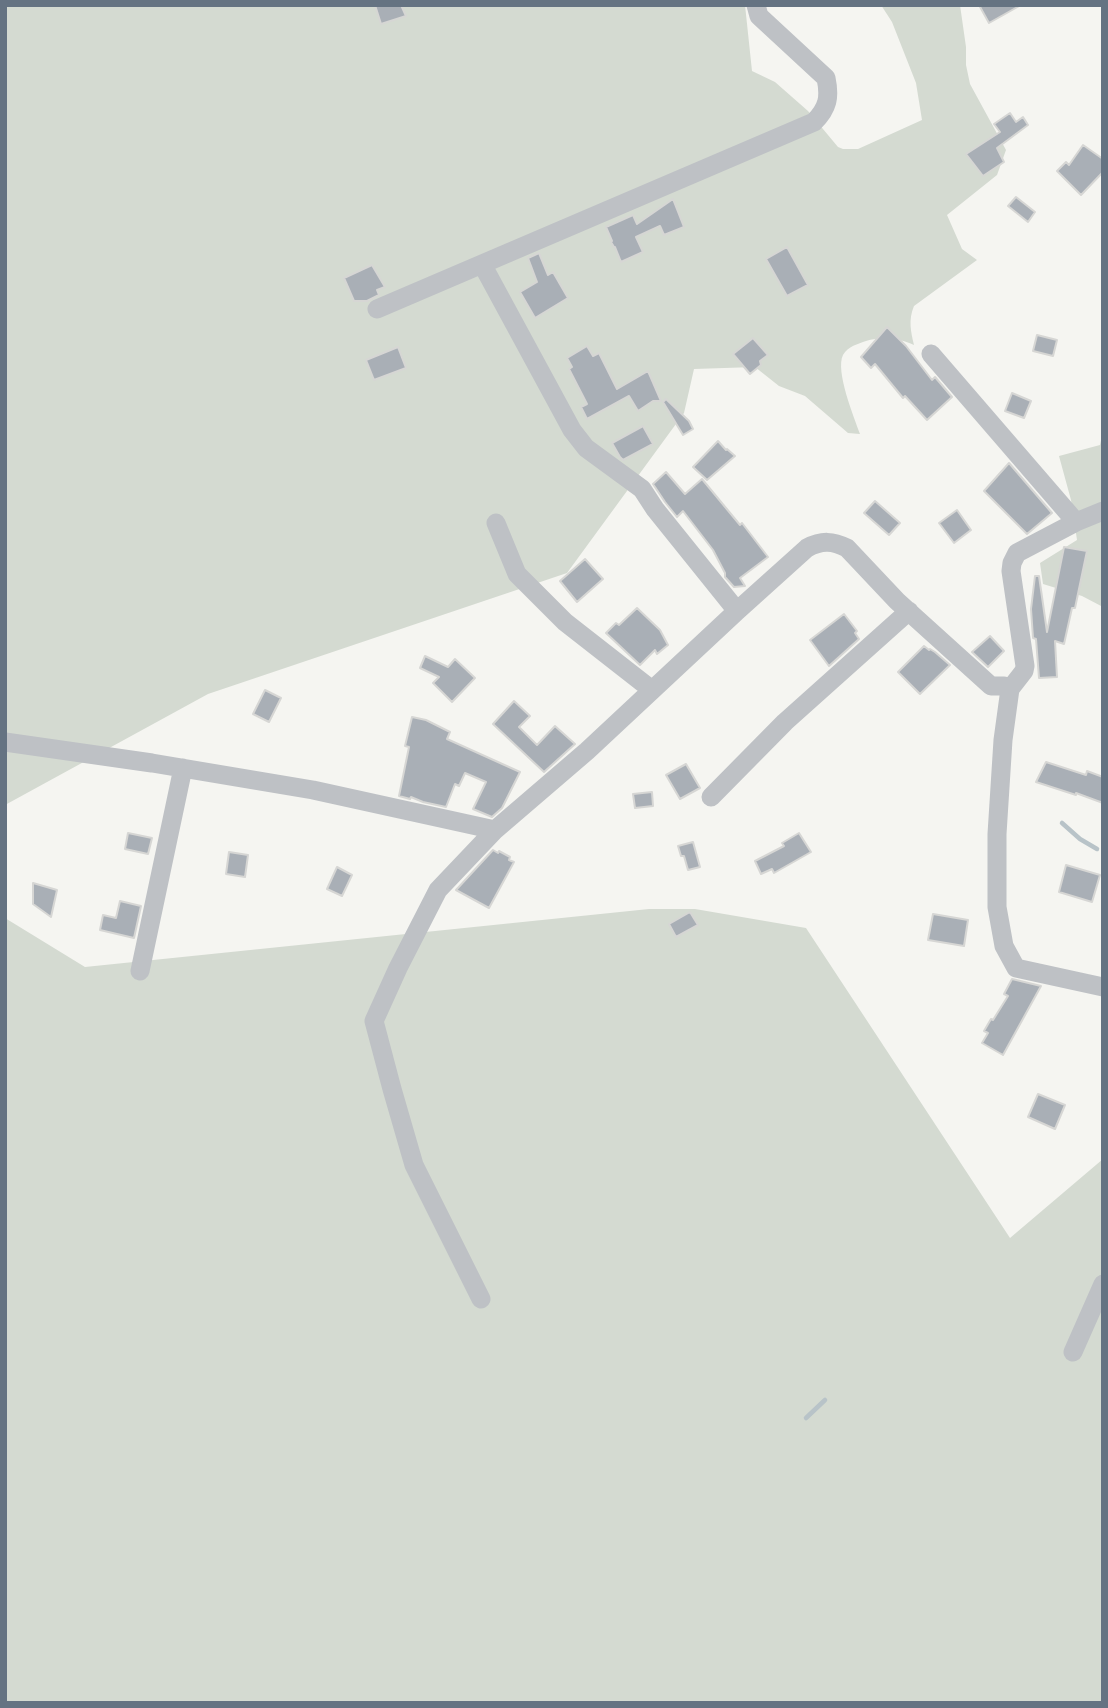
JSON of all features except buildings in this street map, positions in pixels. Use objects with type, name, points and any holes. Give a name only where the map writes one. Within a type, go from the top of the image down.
[{"type":"street","points":[[377,309],[814,122],[828,103],[826,78],[759,16],[756,5]]},
{"type":"street","points":[[482,264],[572,430],[586,448],[642,489],[737,611]]},
{"type":"street","points":[[931,354],[1076,522]]},
{"type":"street","points":[[1103,511],[1017,553],[1012,563],[1025,666],[1010,689],[1003,740],[997,834],[997,907],[1004,946],[1016,968],[1103,987]]},
{"type":"street","points":[[496,523],[517,574],[565,622],[652,690]]},
{"type":"street","points":[[481,1299],[414,1164],[374,1021],[439,890],[495,830],[587,751],[737,611],[816,543],[837,543],[847,548],[897,601],[991,687],[1004,686],[1010,689]]},
{"type":"street","points":[[711,797],[785,722],[909,611]]},
{"type":"street","points":[[5,742],[313,790],[495,830]]},
{"type":"street","points":[[140,971],[183,768]]},
{"type":"street","points":[[1073,1352],[1103,1284]]},
{"type":"shaded area","points":[[5,5],[745,5],[752,71],[775,82],[808,111],[838,147],[858,149],[922,120],[916,83],[892,22],[881,5],[960,5],[970,84],[1006,150],[997,175],[947,215],[962,249],[977,260],[914,306],[911,331],[914,345],[884,338],[853,346],[843,355],[843,383],[860,434],[848,433],[805,396],[779,386],[755,367],[694,369],[684,413],[567,573],[208,694],[5,805]]},
{"type":"shaded area","points":[[1103,431],[1103,607],[1082,596],[1043,584],[1040,563],[1077,540],[1071,500],[1059,456],[1100,445]]},
{"type":"shaded area","points":[[649,909],[695,909],[806,928],[1010,1238],[1103,1159],[1103,1703],[5,1703],[5,918],[85,967]]},
{"type":"waterway","points":[[1062,823],[1080,839],[1097,849]]},
{"type":"waterway","points":[[806,1418],[825,1400]]}]
